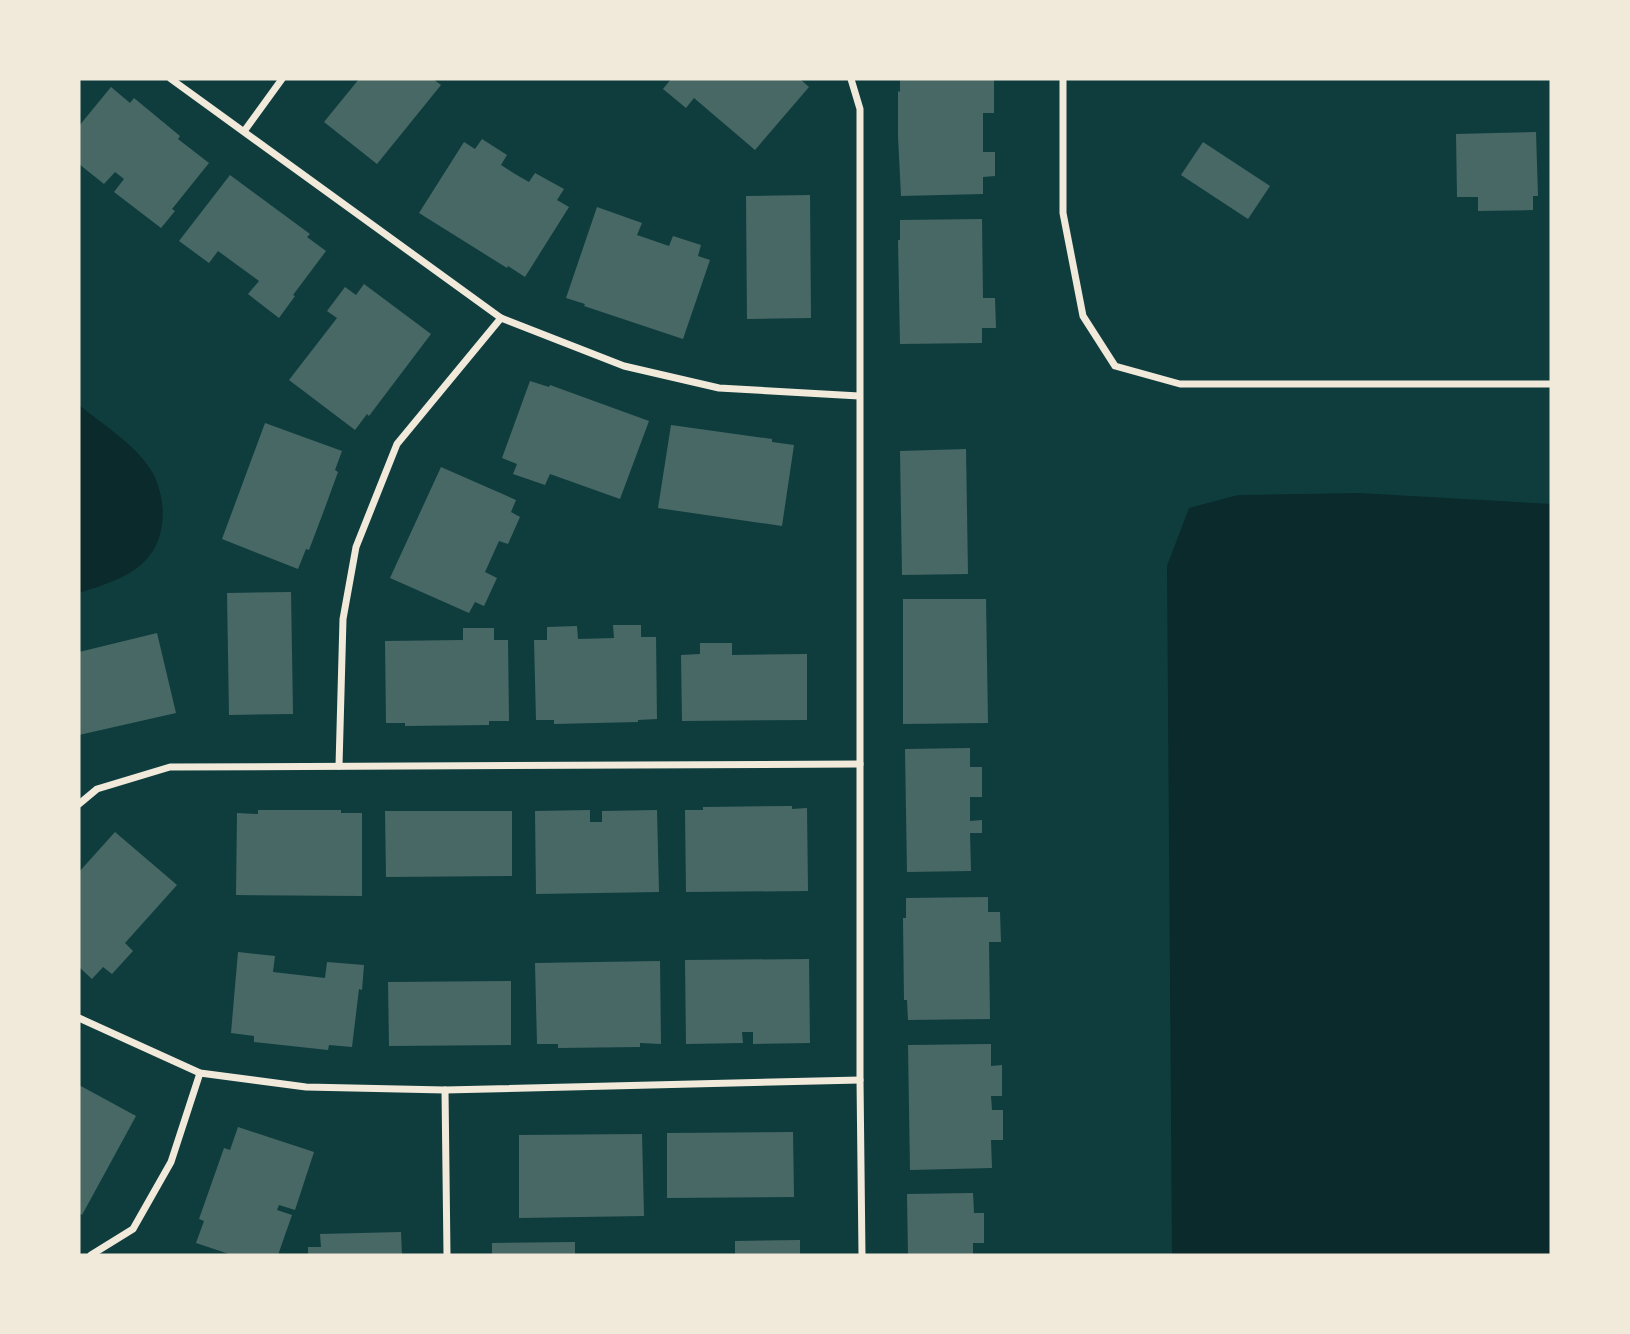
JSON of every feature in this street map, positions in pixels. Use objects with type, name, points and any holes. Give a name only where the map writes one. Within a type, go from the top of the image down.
[{"type":"street","points":[[171,79],[501,318],[624,366],[719,388],[859,396]]},
{"type":"street","points":[[245,131],[282,79]]},
{"type":"street","points":[[850,79],[860,109],[862,1255]]},
{"type":"street","points":[[1063,79],[1063,213],[1083,316],[1115,366],[1180,384],[1551,384]]},
{"type":"street","points":[[339,766],[342,619],[356,547],[397,444],[501,318]]},
{"type":"street","points":[[79,804],[97,789],[170,767],[860,764]]},
{"type":"street","points":[[79,1018],[200,1073],[306,1087],[445,1090],[860,1080]]},
{"type":"street","points":[[91,1255],[133,1229],[171,1162],[200,1073]]},
{"type":"street","points":[[445,1090],[447,1255]]},
{"type":"water","points":[[79,405],[127,443],[151,470],[157,481],[163,519],[157,544],[142,564],[120,578],[79,593]]},
{"type":"water","points":[[1359,493],[1551,504],[1551,1255],[1172,1255],[1167,566],[1189,508],[1238,495]]},
{"type":"building","points":[[359,79],[433,79],[441,85],[377,164],[324,122]]},
{"type":"building","points":[[671,79],[800,79],[809,87],[755,150],[694,98],[686,108],[663,89]]},
{"type":"building","points":[[900,79],[994,79],[994,113],[983,113],[983,152],[995,152],[995,176],[983,177],[983,194],[901,196],[898,136]]},
{"type":"building","points":[[111,87],[130,103],[134,98],[180,136],[178,139],[209,163],[172,209],[175,211],[161,228],[114,192],[124,179],[115,172],[104,184],[79,164],[79,126]]},
{"type":"building","points":[[1536,132],[1538,196],[1533,196],[1533,210],[1478,211],[1478,197],[1457,197],[1456,134]]},
{"type":"building","points":[[482,139],[507,155],[501,165],[515,174],[529,182],[535,173],[564,189],[557,200],[569,207],[525,277],[419,213],[464,142],[475,149]]},
{"type":"building","points":[[1203,142],[1270,186],[1248,219],[1181,175]]},
{"type":"building","points":[[230,175],[310,234],[307,237],[326,251],[279,318],[248,294],[259,281],[218,251],[209,263],[179,241]]},
{"type":"building","points":[[810,195],[811,318],[747,319],[746,196]]},
{"type":"building","points":[[597,207],[642,223],[637,235],[669,246],[673,236],[701,245],[698,256],[710,260],[683,339],[566,298]]},
{"type":"building","points":[[982,219],[983,298],[995,298],[996,328],[982,328],[982,343],[900,344],[900,220]]},
{"type":"building","points":[[364,284],[431,334],[369,416],[367,414],[355,430],[289,380],[337,318],[327,311],[345,287],[356,295]]},
{"type":"building","points":[[530,381],[549,387],[550,385],[649,421],[620,499],[550,474],[545,485],[513,474],[517,464],[502,458]]},
{"type":"building","points":[[265,423],[342,451],[335,470],[338,472],[323,513],[309,550],[306,549],[298,569],[222,539]]},
{"type":"building","points":[[671,425],[772,439],[772,442],[794,445],[782,526],[658,508]]},
{"type":"building","points":[[966,449],[968,574],[902,575],[900,451]]},
{"type":"building","points":[[441,467],[516,500],[511,512],[520,517],[508,544],[499,541],[485,572],[497,578],[484,606],[475,602],[469,613],[390,578]]},
{"type":"building","points":[[291,592],[293,714],[229,715],[227,593]]},
{"type":"building","points":[[903,599],[986,599],[988,723],[903,724]]},
{"type":"building","points":[[613,625],[641,625],[641,637],[656,637],[657,719],[554,724],[554,720],[536,720],[534,640],[547,640],[547,627],[577,626],[578,639],[614,638]]},
{"type":"building","points":[[463,628],[494,628],[494,640],[508,640],[509,721],[489,721],[489,725],[405,726],[405,723],[386,723],[385,641],[463,640]]},
{"type":"building","points":[[157,633],[176,713],[79,735],[79,652]]},
{"type":"building","points":[[700,643],[732,643],[732,655],[807,654],[807,720],[682,721],[681,655],[700,654]]},
{"type":"building","points":[[970,748],[970,767],[982,767],[982,797],[970,797],[970,821],[982,820],[982,833],[970,833],[971,871],[907,872],[905,749]]},
{"type":"building","points":[[792,806],[792,809],[807,808],[808,891],[686,892],[685,810],[703,810],[703,807]]},
{"type":"building","points":[[258,810],[341,810],[341,813],[362,813],[362,896],[236,895],[237,813],[258,814]]},
{"type":"building","points":[[590,810],[590,822],[602,822],[602,811],[657,810],[659,892],[536,894],[535,811]]},
{"type":"building","points":[[385,811],[512,811],[512,876],[386,877]]},
{"type":"building","points":[[115,832],[177,885],[125,943],[133,951],[112,974],[103,967],[92,979],[79,967],[79,872]]},
{"type":"building","points":[[988,897],[988,912],[1000,912],[1001,942],[989,942],[990,1019],[908,1020],[907,1000],[904,1000],[903,918],[906,918],[906,898]]},
{"type":"building","points":[[238,952],[275,956],[273,972],[325,978],[327,962],[364,965],[352,1047],[329,1045],[328,1050],[254,1042],[254,1036],[231,1033]]},
{"type":"building","points":[[809,959],[810,1043],[753,1044],[753,1032],[742,1032],[743,1043],[686,1044],[685,960]]},
{"type":"building","points":[[660,961],[661,1044],[640,1043],[640,1047],[558,1048],[558,1044],[537,1044],[535,963]]},
{"type":"building","points":[[511,981],[511,1045],[389,1046],[388,982]]},
{"type":"building","points":[[991,1044],[991,1066],[1002,1065],[1002,1096],[991,1096],[992,1110],[1003,1110],[1003,1140],[991,1140],[992,1168],[910,1170],[908,1045]]},
{"type":"building","points":[[79,1085],[136,1116],[82,1215],[79,1213]]},
{"type":"building","points":[[238,1127],[314,1152],[295,1210],[279,1205],[277,1210],[292,1215],[278,1255],[232,1255],[196,1243],[204,1221],[199,1219],[224,1148],[230,1150]]},
{"type":"building","points":[[793,1132],[794,1197],[667,1198],[667,1133]]},
{"type":"building","points":[[642,1134],[644,1216],[519,1218],[519,1135]]},
{"type":"building","points":[[973,1193],[974,1213],[984,1213],[984,1243],[973,1243],[973,1255],[908,1255],[907,1194]]},
{"type":"building","points":[[401,1232],[402,1255],[308,1255],[308,1247],[321,1247],[320,1234]]},
{"type":"building","points":[[800,1240],[800,1255],[735,1255],[735,1241]]},
{"type":"building","points":[[575,1242],[575,1255],[492,1255],[492,1243]]}]
